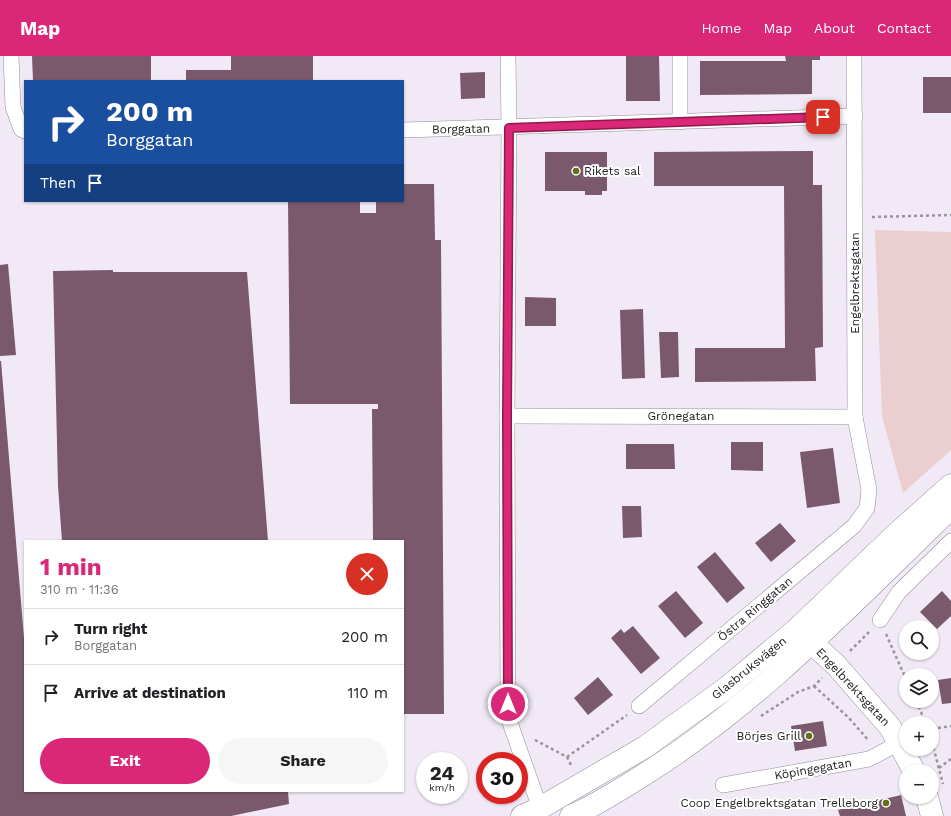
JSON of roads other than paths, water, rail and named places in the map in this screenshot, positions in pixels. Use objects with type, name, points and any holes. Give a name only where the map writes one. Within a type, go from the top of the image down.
[{"type":"main road","name":"Glasbruksvägen","points":[[571,816],[591,807],[677,754],[752,696],[895,535],[951,485]]},
{"type":"main road","name":"Glasbruksvägen","points":[[531,812],[645,747],[725,689],[805,636],[951,508]]},
{"type":"main road","name":"Engelbrektsgatan","points":[[805,636],[836,665],[890,727],[891,748],[907,764]]},
{"type":"main road","points":[[932,816],[934,804]]},
{"type":"street","points":[[11,56],[13,107],[23,130]]},
{"type":"street","points":[[508,56],[508,717],[531,812]]},
{"type":"street","points":[[680,56],[680,122]]},
{"type":"street","name":"Engelbrektsgatan","points":[[854,56],[855,417],[869,490],[867,508]]},
{"type":"street","name":"Borggatan","points":[[404,130],[509,128],[855,116]]},
{"type":"street","name":"Grönegatan","points":[[507,416],[855,417]]},
{"type":"street","name":"Östra Ringgatan","points":[[639,706],[854,526],[867,508]]},
{"type":"street","points":[[880,620],[900,592],[951,541]]},
{"type":"street","name":"Köpingegatan","points":[[723,785],[869,759],[891,748]]},
{"type":"place","name":"Rikets sal","points":[[576,171]]},
{"type":"place","name":"Börjes Grill","points":[[809,736]]},
{"type":"place","name":"Coop Engelbrektsgatan Trelleborg","points":[[886,803]]}]
